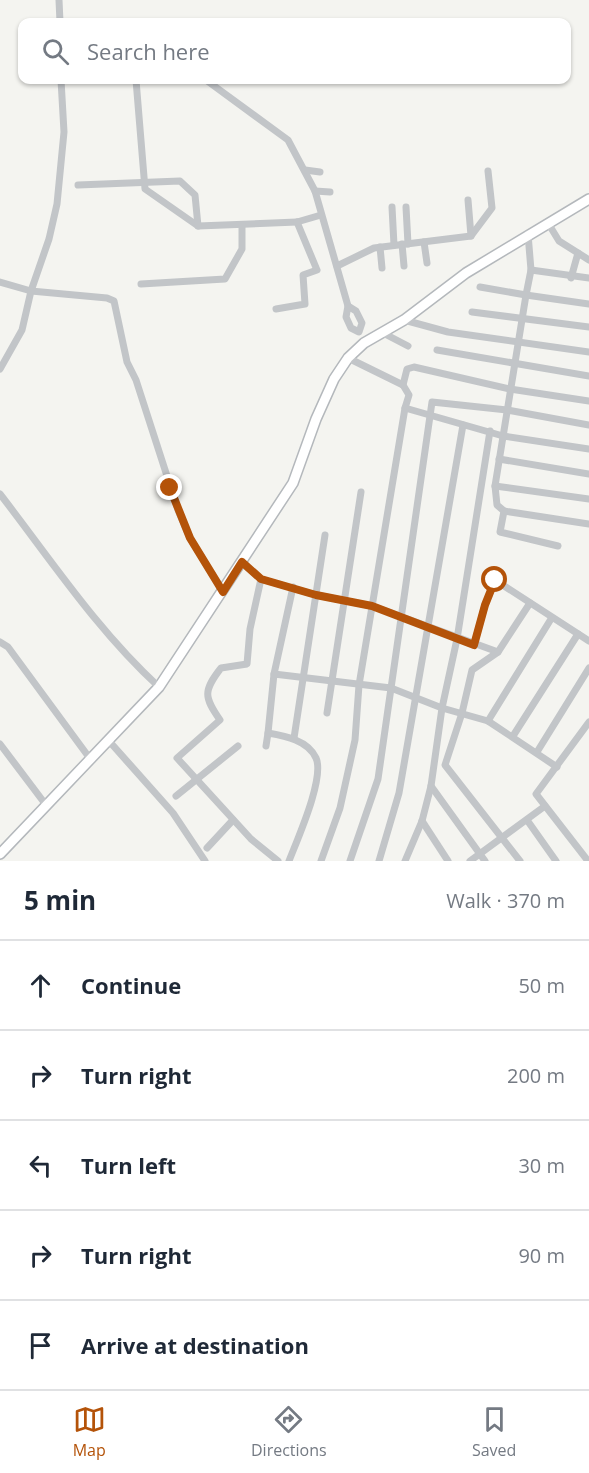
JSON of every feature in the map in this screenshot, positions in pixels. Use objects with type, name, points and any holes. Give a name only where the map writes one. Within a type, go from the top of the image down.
[{"type":"street","points":[[59,0],[60,18]]},
{"type":"street","points":[[0,369],[22,330],[31,291],[50,239],[57,204],[64,132],[62,84]]},
{"type":"street","points":[[136,84],[145,189],[198,226],[297,222],[321,215]]},
{"type":"street","points":[[211,84],[288,140],[315,191],[348,306],[346,317],[351,327],[359,332],[364,343]]},
{"type":"street","points":[[305,170],[320,172]]},
{"type":"street","points":[[337,266],[380,247],[471,236],[492,208],[488,171]]},
{"type":"street","points":[[78,185],[144,180],[180,181],[195,195],[198,226]]},
{"type":"street","points":[[315,191],[330,192]]},
{"type":"street","points":[[0,854],[159,687],[293,483],[316,419],[334,379],[348,358],[364,343],[404,320],[466,273],[589,199]]},
{"type":"street","points":[[468,200],[471,236]]},
{"type":"street","points":[[392,207],[394,245]]},
{"type":"street","points":[[404,266],[406,207]]},
{"type":"street","points":[[276,309],[305,304],[303,275],[317,270],[297,222]]},
{"type":"street","points":[[548,223],[559,241],[589,260]]},
{"type":"street","points":[[141,284],[225,279],[242,249],[242,225]]},
{"type":"street","points":[[528,234],[531,270],[495,486],[497,504],[504,511],[589,524]]},
{"type":"street","points":[[424,242],[427,263]]},
{"type":"street","points":[[380,247],[382,268]]},
{"type":"street","points":[[571,278],[578,252]]},
{"type":"street","points":[[531,270],[571,278],[589,278]]},
{"type":"street","points":[[0,282],[31,291],[114,301],[127,362],[136,380],[178,510],[190,538],[223,592]]},
{"type":"street","points":[[480,287],[589,304]]},
{"type":"street","points":[[348,306],[356,311],[362,323],[359,332]]},
{"type":"street","points":[[472,312],[589,327]]},
{"type":"street","points":[[404,320],[448,332],[589,352]]},
{"type":"street","points":[[383,333],[408,346]]},
{"type":"street","points":[[437,350],[589,376]]},
{"type":"street","points":[[321,861],[339,808],[355,740],[359,685],[409,395],[403,385],[348,358]]},
{"type":"street","points":[[403,385],[407,369],[414,367],[510,389],[589,401]]},
{"type":"street","points":[[350,861],[378,779],[430,405],[434,400],[589,425]]},
{"type":"street","points":[[405,408],[503,436],[589,449]]},
{"type":"street","points":[[380,861],[399,793],[463,425]]},
{"type":"street","points":[[405,861],[422,821],[432,786],[442,708],[457,639],[490,431]]},
{"type":"street","points":[[499,459],[589,474]]},
{"type":"street","points":[[495,486],[589,500]]},
{"type":"street","points":[[327,713],[361,492]]},
{"type":"street","points":[[0,494],[79,600],[126,657],[159,687]]},
{"type":"street","points":[[504,511],[500,532],[558,546]]},
{"type":"street","points":[[294,738],[326,535]]},
{"type":"street","points":[[242,562],[261,579],[316,595],[372,606],[429,629],[498,652]]},
{"type":"street","points":[[261,579],[250,629],[247,664],[221,668],[211,681],[206,692],[209,705],[220,720],[177,758],[250,839],[278,861]]},
{"type":"street","points":[[474,645],[485,605],[495,580],[551,619],[589,640]]},
{"type":"street","points":[[266,746],[274,674],[293,587]]},
{"type":"street","points":[[520,861],[445,765],[462,713],[472,670],[498,652],[531,603]]},
{"type":"street","points":[[488,721],[551,619]]},
{"type":"street","points":[[513,736],[578,634]]},
{"type":"street","points":[[0,642],[8,647],[91,760]]},
{"type":"street","points":[[537,752],[589,668]]},
{"type":"street","points":[[274,674],[391,688],[442,708],[488,721],[557,767]]},
{"type":"street","points":[[588,861],[536,794],[589,722]]},
{"type":"street","points":[[268,733],[294,738],[316,757],[317,773],[289,861]]},
{"type":"street","points":[[109,741],[173,813],[205,861]]},
{"type":"street","points":[[0,744],[45,805]]},
{"type":"street","points":[[176,796],[195,778],[238,746]]},
{"type":"street","points":[[432,786],[483,858]]},
{"type":"street","points":[[470,861],[483,858],[504,838],[545,806]]},
{"type":"street","points":[[207,848],[233,820]]},
{"type":"street","points":[[527,820],[556,861]]},
{"type":"street","points":[[422,821],[448,861]]},
{"type":"route","points":[[170,488],[190,538],[223,592],[242,562],[261,579],[316,595],[372,606],[474,645],[485,605],[495,580]]}]
